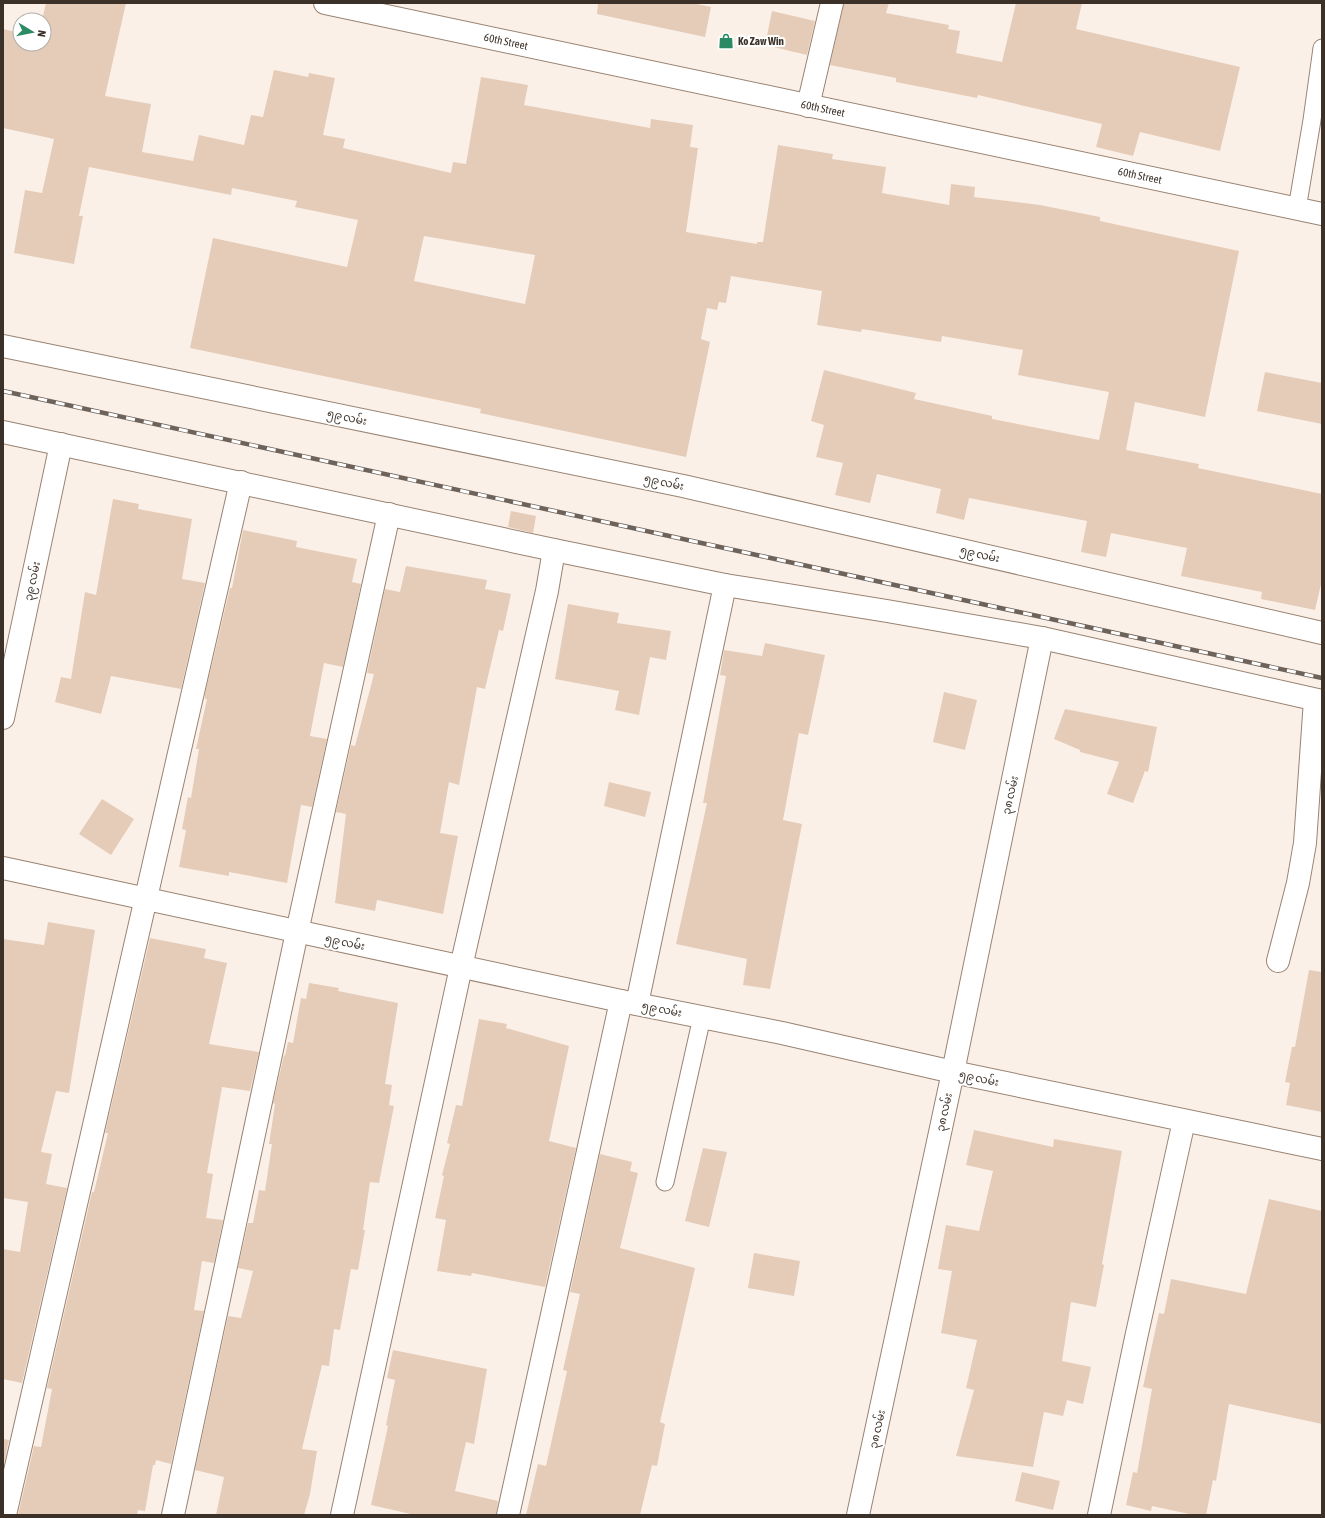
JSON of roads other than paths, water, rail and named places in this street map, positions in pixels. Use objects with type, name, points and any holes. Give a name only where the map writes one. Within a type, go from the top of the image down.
[{"type":"street","name":"60th Street","points":[[325,3],[1322,214]]},
{"type":"street","points":[[808,106],[832,3]]},
{"type":"street","name":"၅၉ လမ်း","points":[[3,346],[683,486],[1322,633]]},
{"type":"street","points":[[3,432],[554,550],[725,585],[1042,638],[1319,701],[1305,844],[1298,882],[1278,961]]},
{"type":"street","name":"၃၉ လမ်း","points":[[3,718],[61,444]]},
{"type":"street","points":[[5,1515],[241,482]]},
{"type":"street","points":[[173,1515],[297,932],[389,514]]},
{"type":"street","points":[[342,1515],[461,967],[547,591],[554,550]]},
{"type":"street","points":[[508,1515],[629,1003],[725,585]]},
{"type":"street","name":"၃၈ လမ်း","points":[[858,1515],[953,1072],[1042,638]]},
{"type":"street","name":"၅၉ လမ်း","points":[[3,868],[629,1003],[782,1033],[953,1072],[1322,1149]]},
{"type":"street","points":[[1099,1515],[1184,1121]]},
{"type":"lane","points":[[1297,209],[1322,48]]},
{"type":"lane","points":[[665,1182],[702,1017]]},
{"type":"railway","points":[[3,391],[1322,678]]},
{"type":"place","name":"Ko Zaw Win","points":[[726,41]]}]
